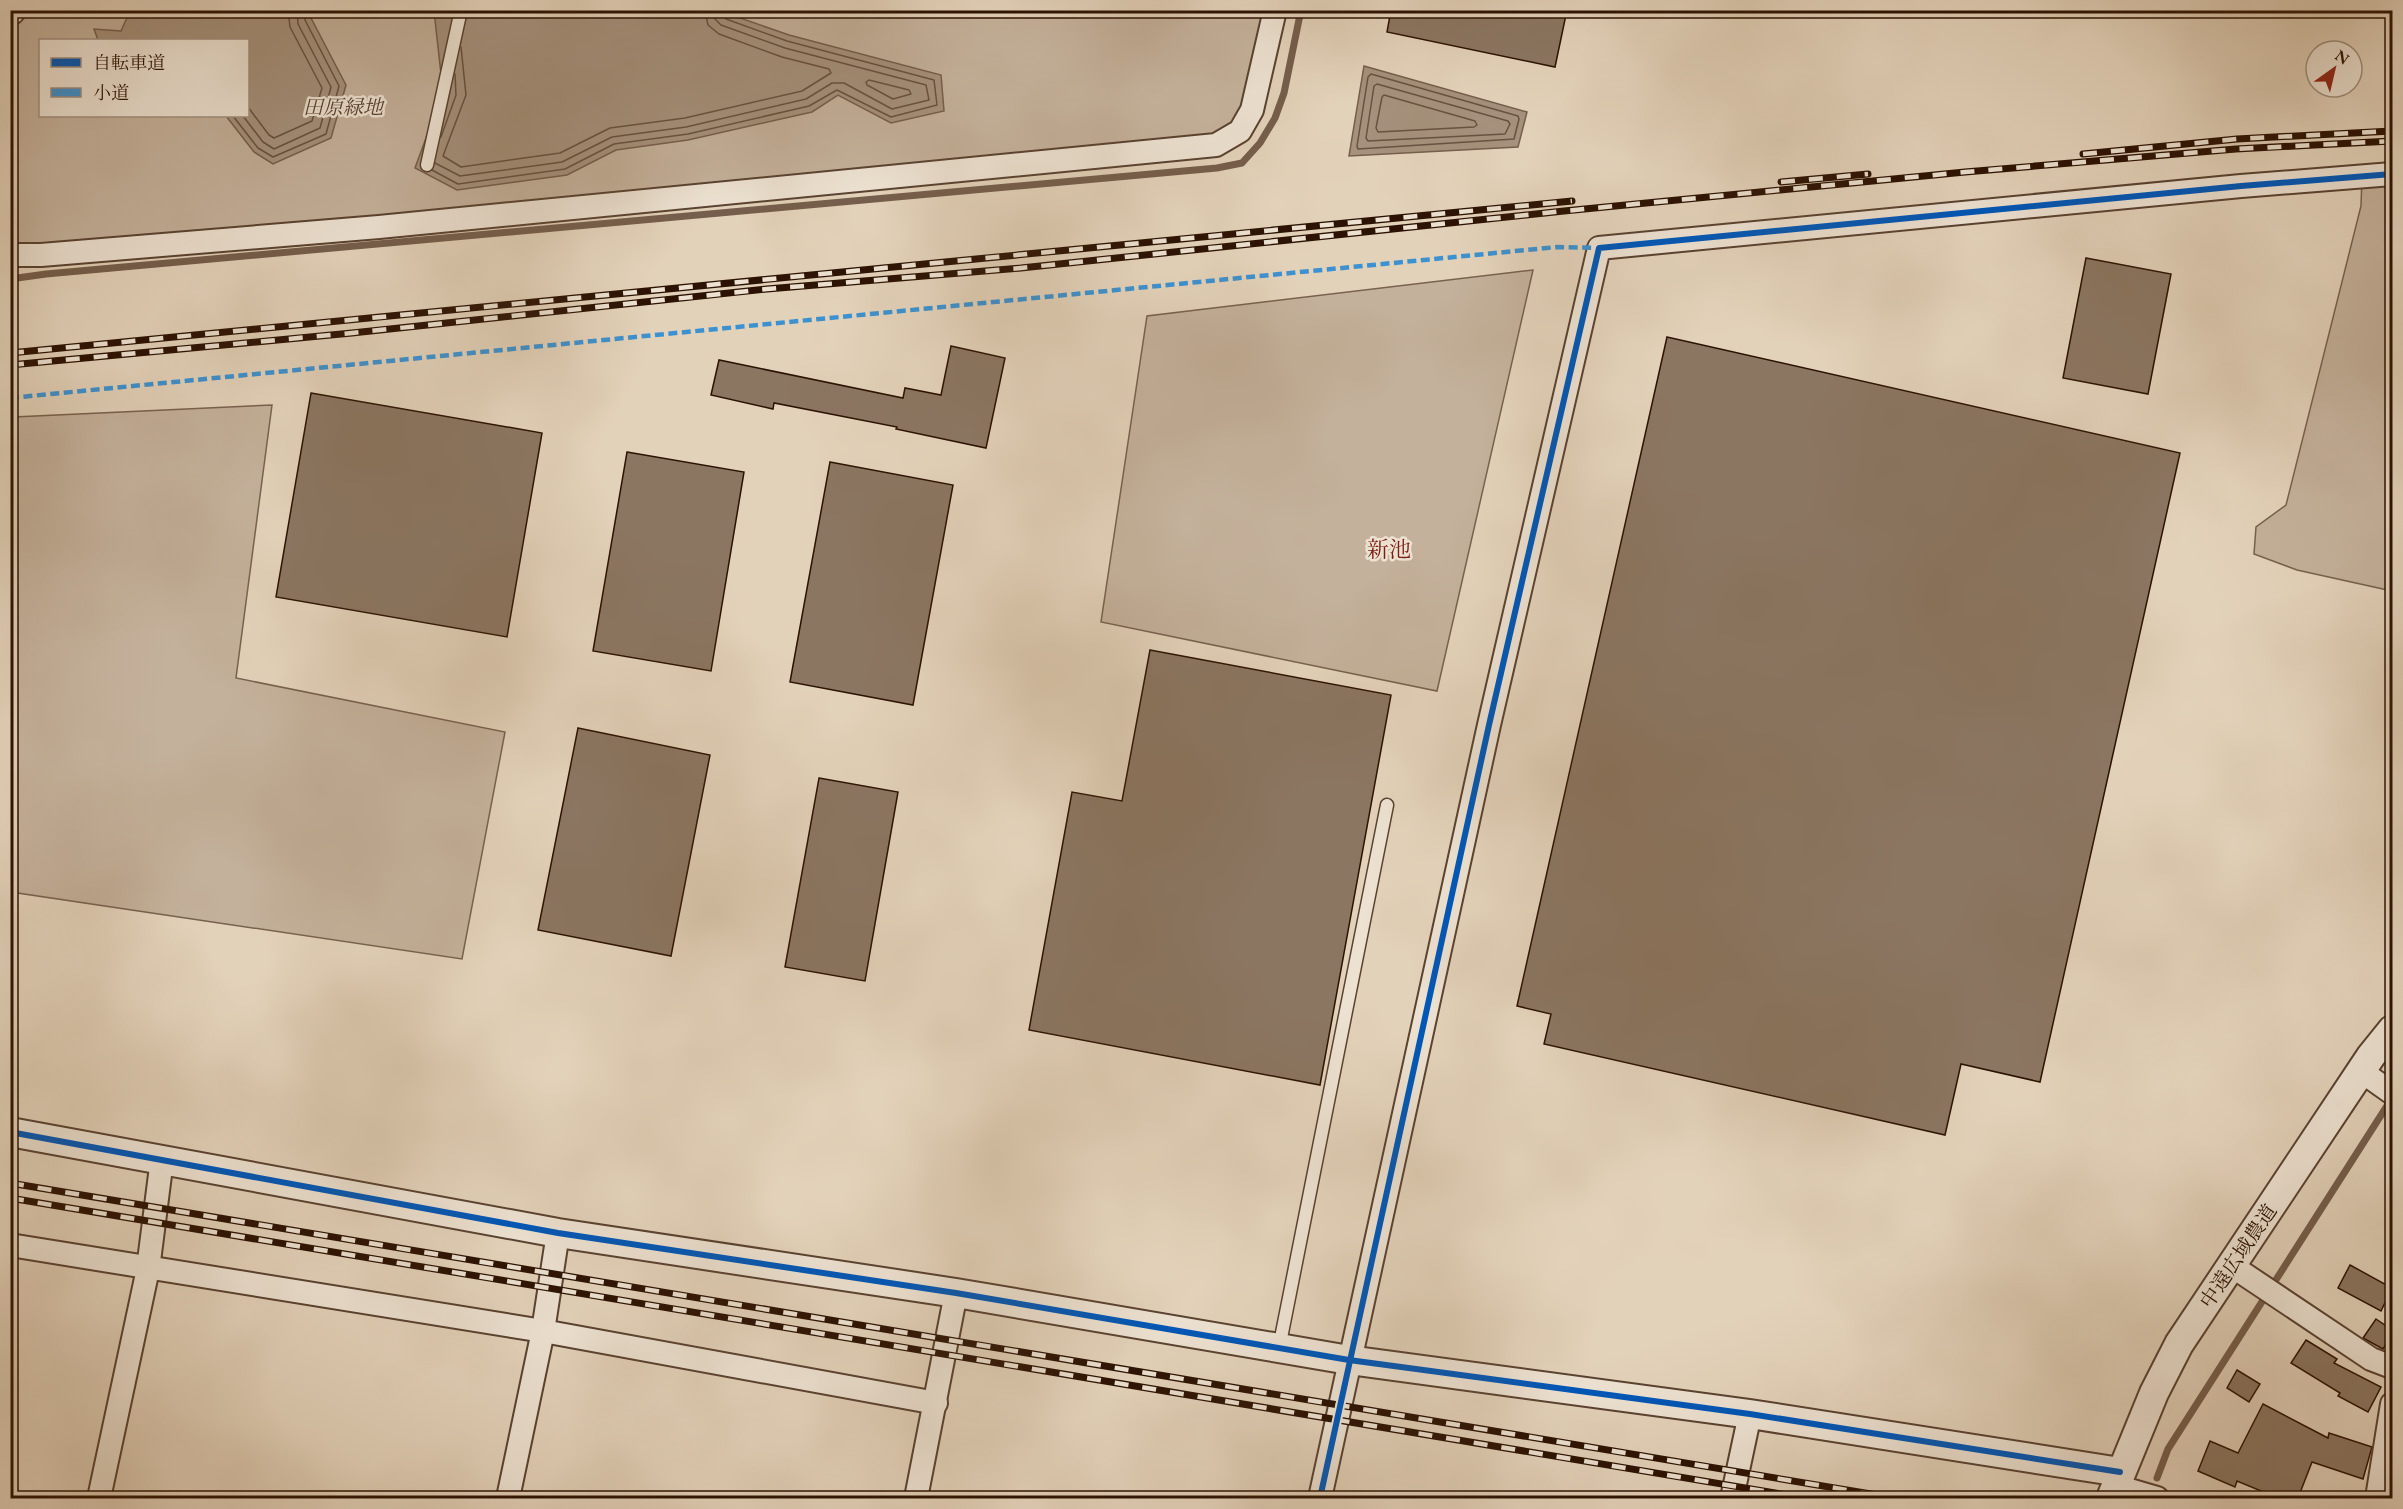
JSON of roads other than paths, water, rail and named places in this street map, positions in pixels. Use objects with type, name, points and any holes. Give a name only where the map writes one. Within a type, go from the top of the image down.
[{"type":"street","points":[[10,255],[40,255],[379,227],[1216,144],[1240,131],[1252,110],[1275,10]]},
{"type":"street","points":[[1320,1498],[1489,725],[1599,248],[2252,185],[2392,174]]},
{"type":"street","name":"中遠広域農道","points":[[2116,1486],[2154,1393],[2179,1344],[2361,1071],[2392,1030]]},
{"type":"street","points":[[2361,1071],[2392,1093]]},
{"type":"street","points":[[10,1132],[558,1233],[956,1293],[1349,1360],[1750,1414],[2116,1486],[2157,1498]]},
{"type":"street","points":[[99,1498],[148,1269],[162,1159]]},
{"type":"street","points":[[508,1498],[543,1331],[558,1233]]},
{"type":"street","points":[[10,1245],[543,1331],[936,1403]]},
{"type":"street","points":[[2232,1266],[2372,1359],[2392,1367]]},
{"type":"street","points":[[916,1498],[956,1293]]},
{"type":"street","points":[[2377,1498],[2392,1404]]},
{"type":"street","points":[[1732,1498],[1750,1414]]},
{"type":"lane","points":[[427,165],[461,10]]},
{"type":"lane","points":[[1279,1347],[1387,805]]},
{"type":"water","points":[[130,11],[310,11],[311,18],[346,85],[331,138],[273,164],[254,152],[227,117],[249,117],[249,39],[98,39],[94,29],[121,31]]},
{"type":"water","points":[[434,11],[720,11],[789,35],[941,75],[944,111],[891,123],[838,95],[812,112],[688,140],[616,150],[567,175],[457,190],[415,168],[443,92]]},
{"type":"water","points":[[1364,66],[1527,112],[1518,147],[1349,156]]},
{"type":"waterway","points":[[10,279],[1217,168],[1242,163],[1260,143],[1275,118],[1284,93],[1301,10]]},
{"type":"waterway","points":[[2157,1478],[2168,1449],[2392,1098]]},
{"type":"railway","points":[[2083,154],[2237,139],[2392,131]]},
{"type":"railway","points":[[10,365],[352,333],[767,289],[1021,268],[1965,172],[2236,149],[2392,141]]},
{"type":"railway","points":[[1781,182],[1868,174]]},
{"type":"railway","points":[[10,353],[1572,201]]},
{"type":"railway","points":[[10,1183],[1895,1498]]},
{"type":"railway","points":[[10,1198],[1805,1498]]},
{"type":"district","name":"新池","points":[[1389,549]]},
{"type":"park label","name":"田原緑地","points":[[343,107]]}]
